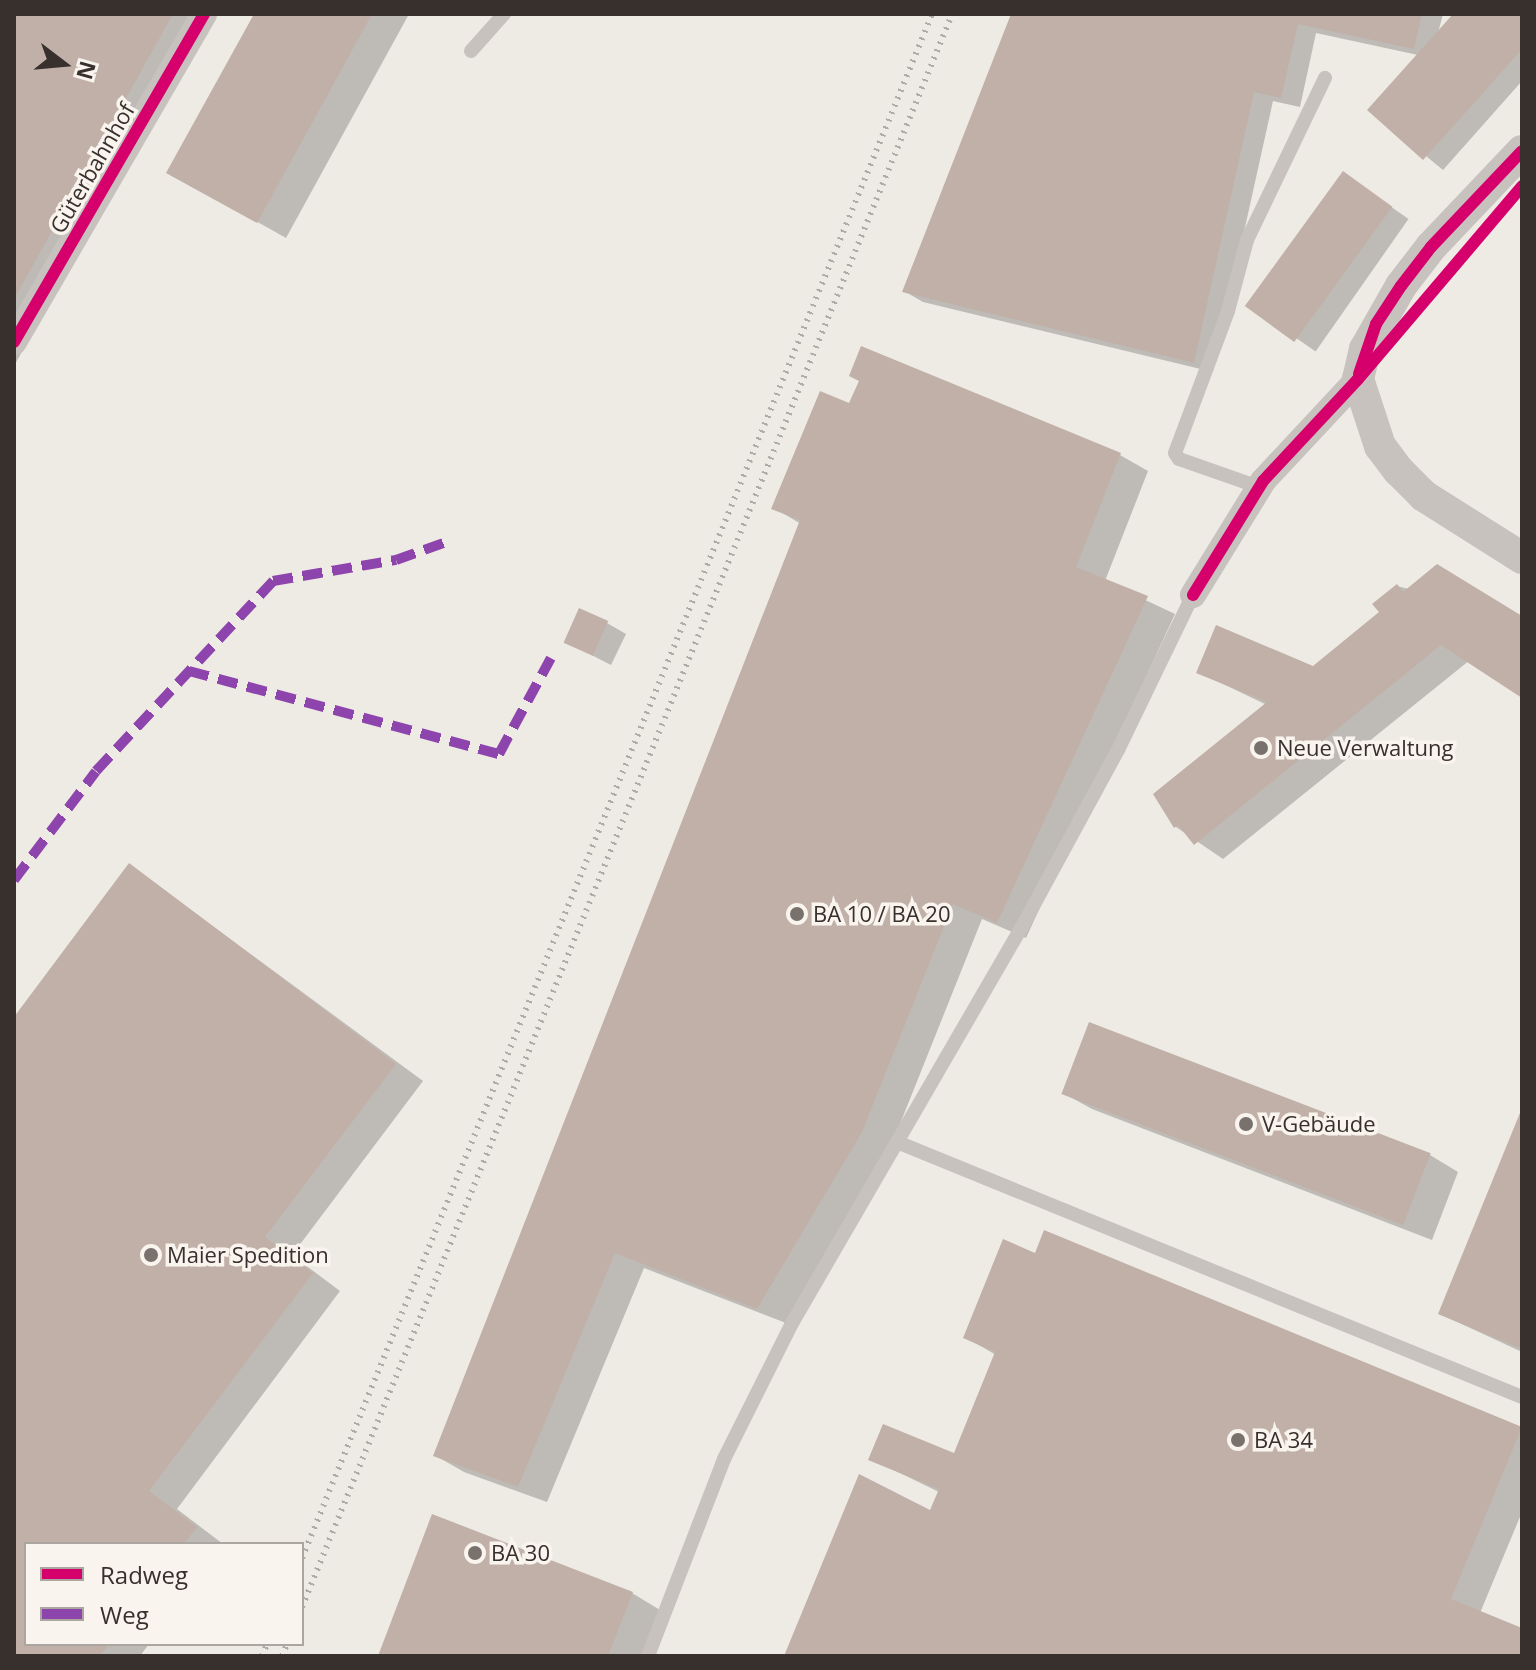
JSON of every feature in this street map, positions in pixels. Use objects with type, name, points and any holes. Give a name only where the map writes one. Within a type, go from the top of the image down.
[{"type":"street","name":"Güterbahnhof","points":[[14,342],[204,14]]},
{"type":"street","points":[[1193,595],[1259,487],[1358,379],[1365,349],[1401,286],[1431,247],[1522,151]]},
{"type":"street","points":[[1358,379],[1380,446],[1424,496],[1522,558]]},
{"type":"lane","points":[[471,51],[504,14]]},
{"type":"lane","points":[[1259,487],[1189,463],[1175,453],[1228,311],[1247,240],[1325,78]]},
{"type":"lane","points":[[648,1656],[724,1459],[791,1325],[1089,804],[1193,595]]},
{"type":"lane","points":[[897,1142],[1522,1397]]},
{"type":"building","points":[[14,14],[173,14],[14,299]]},
{"type":"building","points":[[254,14],[372,14],[257,223],[166,173]]},
{"type":"building","points":[[1011,14],[1422,14],[1414,49],[1298,24],[1281,98],[1254,92],[1194,363],[902,292]]},
{"type":"building","points":[[1453,14],[1522,14],[1522,49],[1423,160],[1367,110]]},
{"type":"building","points":[[1343,171],[1392,207],[1294,342],[1245,306]]},
{"type":"building","name":"BA 10 / BA 20","points":[[861,346],[1121,453],[1076,567],[1148,596],[997,923],[953,904],[862,1132],[757,1309],[615,1253],[518,1487],[433,1456],[800,520],[771,509],[820,391],[849,403],[859,381],[849,376]]},
{"type":"building","name":"Neue Verwaltung","points":[[1437,564],[1522,616],[1522,698],[1441,645],[1194,845],[1178,825],[1174,828],[1153,794],[1267,702],[1196,673],[1216,625],[1313,666],[1379,612],[1372,604],[1397,584],[1403,592]]},
{"type":"building","points":[[579,608],[608,621],[593,656],[564,643]]},
{"type":"building","name":"Maier Spedition","points":[[129,863],[396,1064],[265,1237],[313,1273],[149,1491],[197,1527],[186,1542],[24,1542],[24,1646],[108,1646],[100,1656],[14,1656],[14,1017]]},
{"type":"building","name":"V-Gebäude","points":[[1089,1022],[1431,1153],[1403,1225],[1061,1094]]},
{"type":"building","points":[[1522,1108],[1522,1349],[1438,1314]]},
{"type":"building","name":"BA 34","points":[[1044,1230],[1522,1427],[1451,1599],[1522,1628],[1522,1656],[784,1656],[859,1474],[930,1510],[939,1489],[868,1460],[883,1424],[954,1453],[995,1352],[963,1338],[1003,1239],[1035,1253]]},
{"type":"building","name":"BA 30","points":[[432,1514],[633,1592],[608,1656],[378,1656]]},
{"type":"railway","points":[[304,1553],[932,14]]},
{"type":"railway","points":[[304,1602],[952,14]]},
{"type":"railway","points":[[262,1656],[266,1646]]},
{"type":"railway","points":[[282,1656],[286,1646]]},
{"type":"marked path","points":[[14,880],[96,771],[273,581],[396,560],[449,541]]},
{"type":"marked path","points":[[189,671],[499,754],[551,658]]},
{"type":"cycle path","points":[[14,342],[204,14]]},
{"type":"cycle path","points":[[1359,374],[1376,324],[1401,286],[1431,247],[1522,151]]},
{"type":"cycle path","points":[[1193,595],[1263,481],[1358,379],[1522,186]]},
{"type":"place","name":"Neue Verwaltung","points":[[1261,748]]},
{"type":"place","name":"BA 10 / BA 20","points":[[797,914]]},
{"type":"place","name":"V-Gebäude","points":[[1246,1124]]},
{"type":"place","name":"Maier Spedition","points":[[151,1255]]},
{"type":"place","name":"BA 34","points":[[1238,1440]]},
{"type":"place","name":"BA 30","points":[[475,1553]]}]
